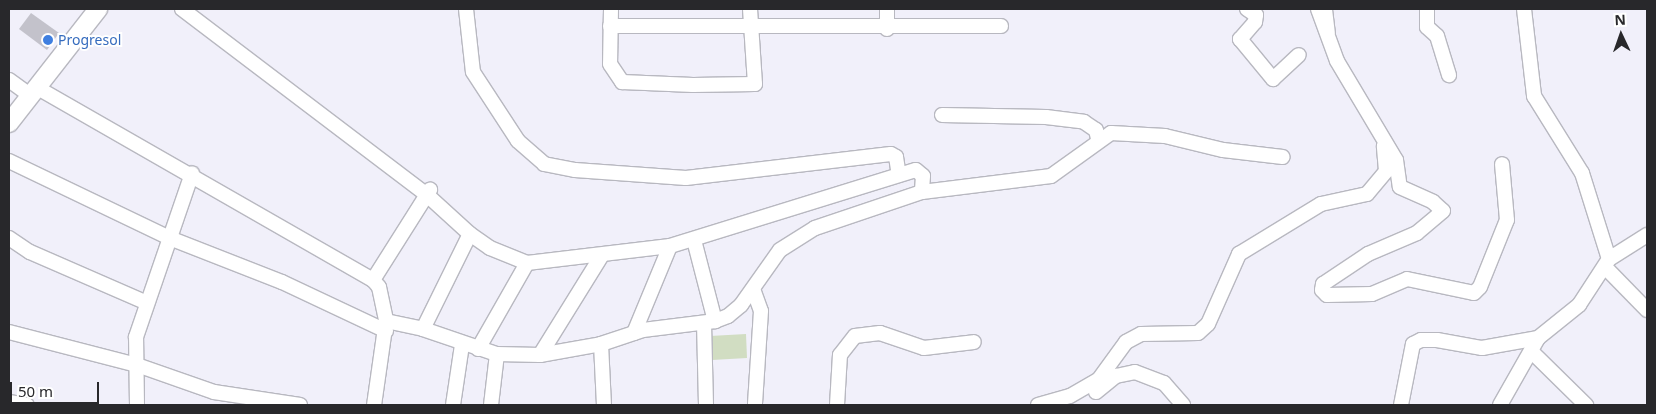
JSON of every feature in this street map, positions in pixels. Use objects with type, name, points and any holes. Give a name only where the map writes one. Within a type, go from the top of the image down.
[{"type":"street","points":[[9,123],[98,9]]},
{"type":"street","points":[[182,9],[428,192],[470,234],[490,248],[527,263],[670,246],[899,175],[921,172],[922,192]]},
{"type":"street","points":[[466,9],[473,72],[518,141],[544,164],[575,170],[686,178],[891,154],[896,157],[899,175]]},
{"type":"street","points":[[611,9],[610,64],[622,82],[693,85],[755,84],[750,9]]},
{"type":"street","points":[[887,9],[888,29]]},
{"type":"street","points":[[1247,9],[1256,16],[1255,22],[1240,39],[1273,79],[1299,55]]},
{"type":"street","points":[[1318,9],[1332,45],[1384,146],[1396,160],[1404,192],[1433,202],[1442,211],[1417,233],[1368,254],[1330,279],[1322,290],[1327,295],[1363,296],[1402,279],[1474,293],[1480,287],[1507,220],[1502,164]]},
{"type":"street","points":[[1427,9],[1427,27],[1437,36],[1449,74]]},
{"type":"street","points":[[1524,9],[1534,96],[1582,173],[1611,259],[1647,310]]},
{"type":"street","points":[[610,26],[888,29],[1002,26]]},
{"type":"street","points":[[9,80],[192,173],[373,280],[379,287],[386,326],[374,405]]},
{"type":"street","points":[[942,115],[1046,117],[1084,122],[1096,130],[1098,139]]},
{"type":"street","points":[[9,161],[172,239],[282,282],[386,326],[423,328],[462,344],[497,354],[540,355],[601,344],[634,333],[709,322],[741,305],[754,289],[771,260],[795,239],[816,228],[922,192],[1051,176],[1098,139],[1122,131],[1283,157]]},
{"type":"street","points":[[1070,396],[1099,379],[1126,342],[1141,334],[1198,333],[1208,324],[1239,254],[1321,204],[1367,194],[1386,171],[1384,146]]},
{"type":"street","points":[[137,405],[136,337],[146,302],[172,239],[192,173]]},
{"type":"street","points":[[373,280],[428,192]]},
{"type":"street","points":[[423,328],[470,234]]},
{"type":"street","points":[[1500,405],[1532,352],[1538,338],[1579,305],[1611,259],[1647,235]]},
{"type":"street","points":[[9,238],[30,252],[146,302]]},
{"type":"street","points":[[694,240],[709,322],[706,405]]},
{"type":"street","points":[[1611,259],[1647,245]]},
{"type":"street","points":[[634,333],[670,246]]},
{"type":"street","points":[[540,355],[602,255]]},
{"type":"street","points":[[478,349],[527,263]]},
{"type":"street","points":[[754,289],[761,311],[755,405]]},
{"type":"street","points":[[9,332],[137,365],[214,392],[300,405]]},
{"type":"street","points":[[837,405],[840,355],[855,336],[880,333],[924,348],[974,342]]},
{"type":"street","points":[[1402,405],[1413,344],[1421,340],[1482,348],[1538,338]]},
{"type":"street","points":[[453,405],[462,344]]},
{"type":"street","points":[[601,344],[604,405]]},
{"type":"street","points":[[1532,352],[1586,405]]},
{"type":"street","points":[[491,405],[497,354]]},
{"type":"street","points":[[1038,405],[1070,396],[1095,392],[1116,376],[1135,372],[1164,383],[1183,405]]},
{"type":"street","points":[[9,402],[27,405]]},
{"type":"lane","points":[[1328,9],[1332,45]]},
{"type":"green space","points":[[746,334],[747,358],[712,360],[710,336]]},
{"type":"building","points":[[31,13],[59,33],[47,50],[19,29]]},
{"type":"place","name":"Progresol","points":[[48,40]]}]
